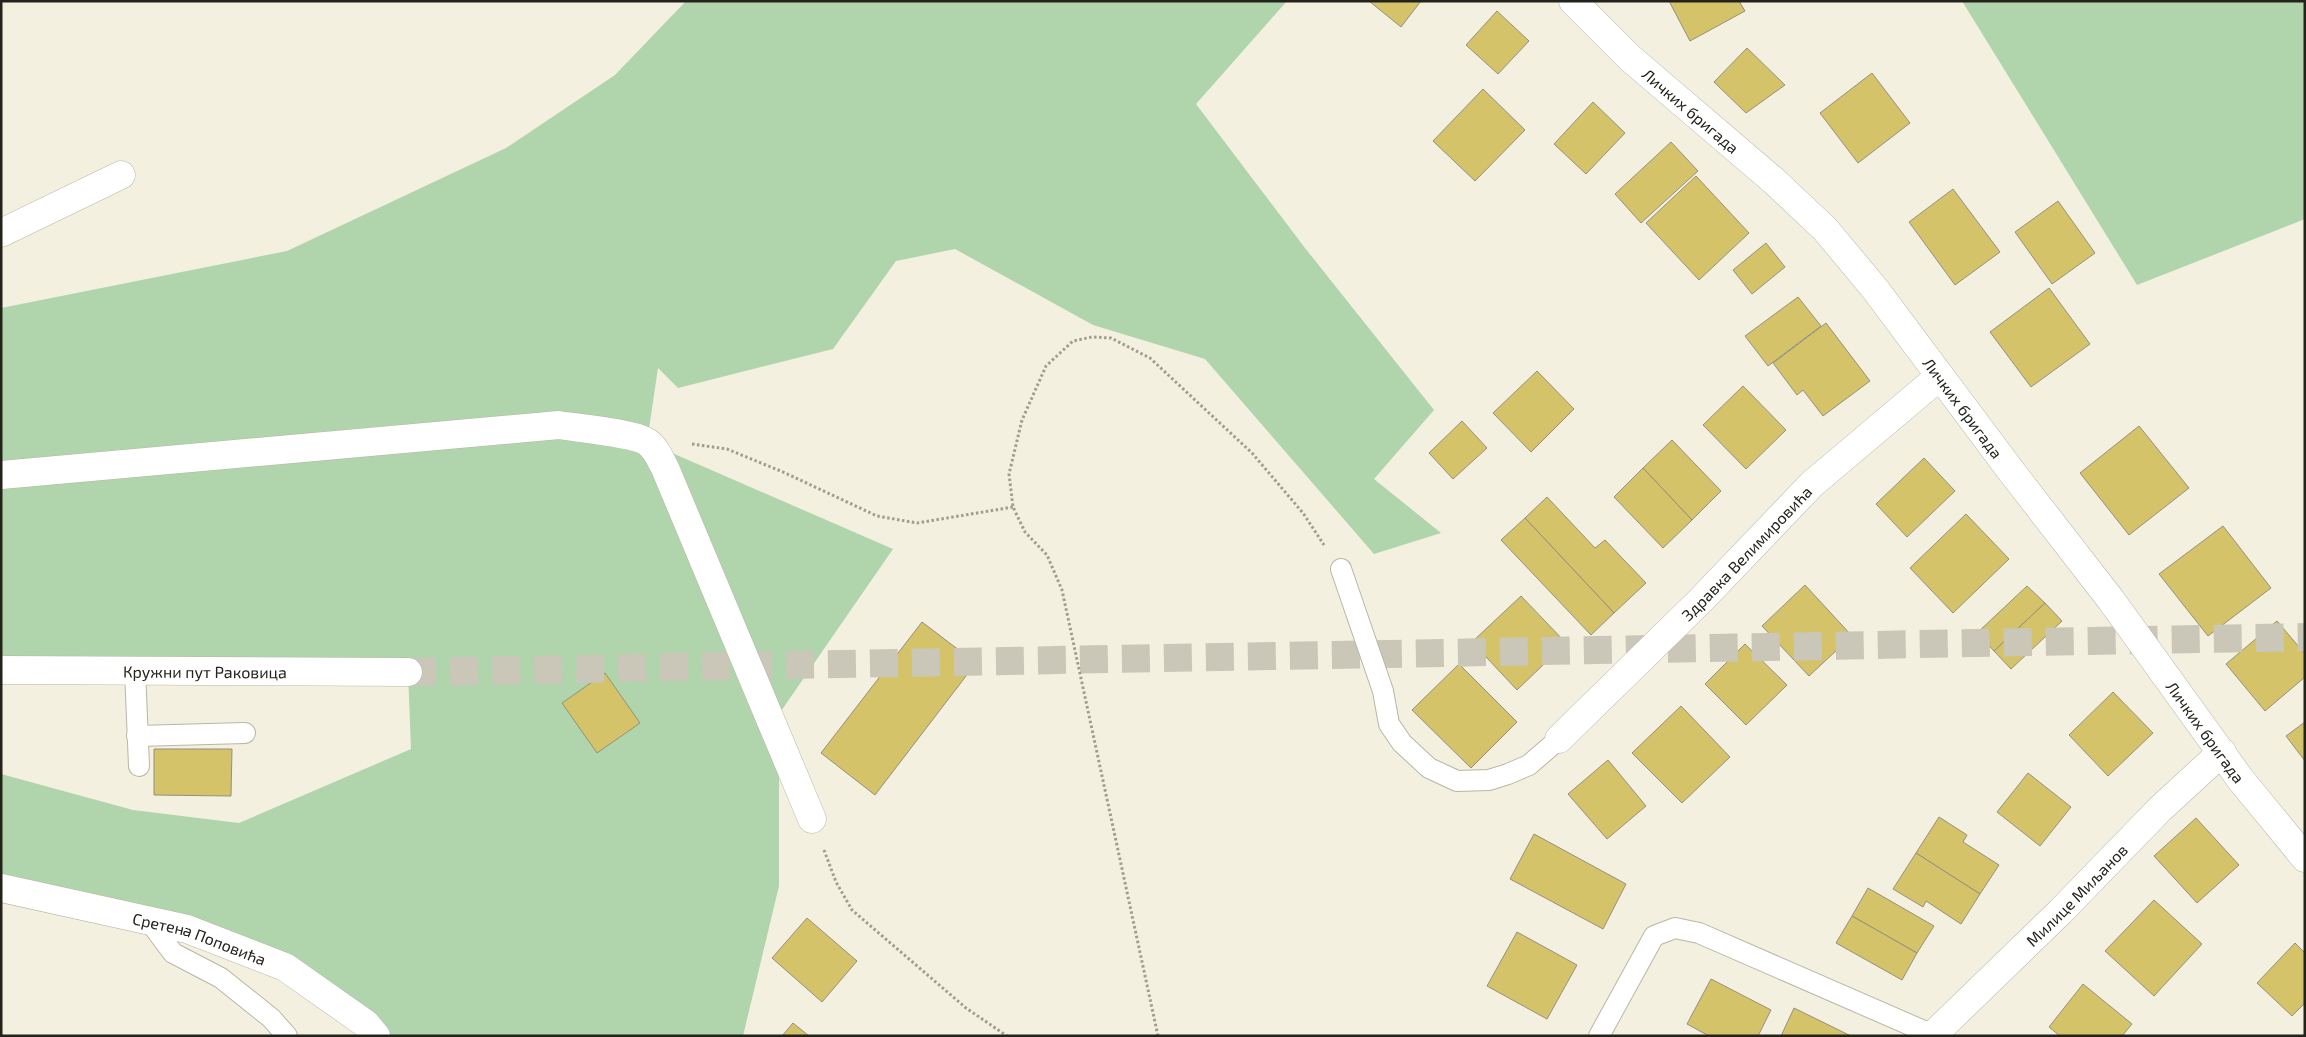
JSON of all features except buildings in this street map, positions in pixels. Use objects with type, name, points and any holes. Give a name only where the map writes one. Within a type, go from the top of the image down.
[{"type":"street","name":"Личких бригада","points":[[1573,1],[1630,58],[1774,181],[1825,229],[1875,289],[2111,600],[2241,780],[2305,858]]},
{"type":"street","points":[[1,233],[121,175]]},
{"type":"street","name":"Здравка Велимировића","points":[[1559,738],[1701,600],[1812,484],[1940,376]]},
{"type":"street","points":[[1,475],[559,425],[619,434],[647,441],[657,453],[665,468],[812,819]]},
{"type":"street","name":"Кружни пут Раковица","points":[[1,670],[408,672]]},
{"type":"street","name":"Милице Миљанов","points":[[1932,1035],[2060,912],[2160,809],[2222,752]]},
{"type":"street","name":"Сретена Поповића","points":[[1,888],[187,929],[285,967],[366,1024],[376,1036]]},
{"type":"lane","points":[[1340,569],[1383,691],[1389,724],[1402,743],[1429,768],[1457,781],[1489,780],[1529,765],[1559,738]]},
{"type":"lane","points":[[135,670],[138,766]]},
{"type":"lane","points":[[137,736],[245,733]]},
{"type":"lane","points":[[149,921],[173,953],[221,978],[271,1018],[288,1036]]},
{"type":"lane","points":[[1599,1036],[1654,936],[1675,928],[1699,934],[1932,1035]]},
{"type":"path","points":[[1158,1036],[1062,590],[1047,555],[1025,532],[1013,506],[1009,474],[1022,420],[1046,366],[1073,341],[1092,337],[1112,338],[1150,358],[1252,453],[1303,513],[1340,569]]},
{"type":"path","points":[[647,441],[679,442],[727,449],[783,472],[877,516],[917,523],[1013,506]]},
{"type":"path","points":[[812,819],[836,882],[852,910],[966,1008],[1007,1036]]},
{"type":"green space","points":[[686,1],[1287,1],[1196,104],[1305,248],[1434,410],[1374,479],[1441,533],[1374,554],[1205,359],[1093,325],[955,249],[896,261],[833,349],[678,388],[658,368],[647,442],[893,549],[779,714],[779,886],[743,1036],[376,1036],[285,967],[1,888],[1,774],[133,810],[239,823],[411,749],[408,672],[1,670],[1,308],[287,251],[506,148],[615,75]]},
{"type":"green space","points":[[1962,1],[2305,1],[2305,219],[2137,285]]},
{"type":"tunnel","points":[[408,672],[2305,637]]}]
